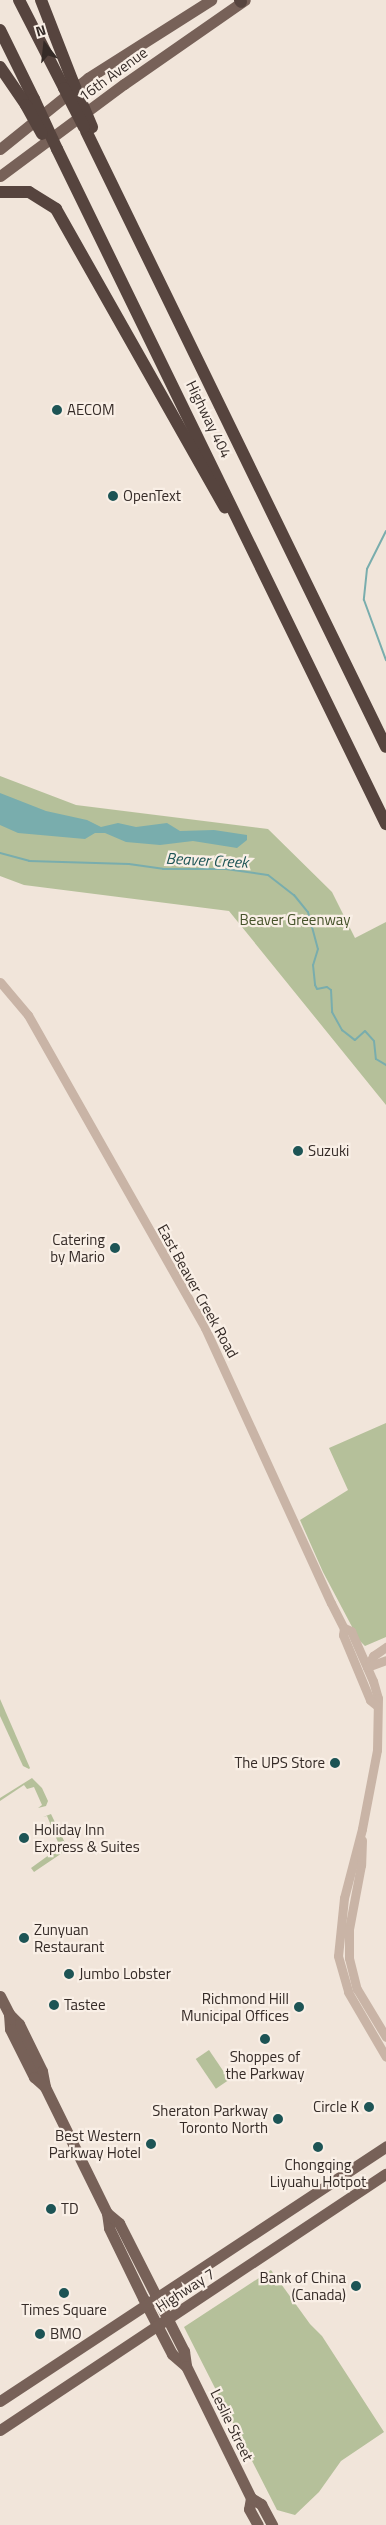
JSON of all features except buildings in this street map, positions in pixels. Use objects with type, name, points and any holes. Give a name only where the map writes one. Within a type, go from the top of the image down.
[{"type":"highway","points":[[19,0],[68,85]]},
{"type":"highway","points":[[41,0],[68,85]]},
{"type":"highway","points":[[0,30],[30,102]]},
{"type":"highway","points":[[0,67],[30,102]]},
{"type":"highway","name":"Highway 404","points":[[68,85],[386,747]]},
{"type":"highway","name":"Highway 404","points":[[30,102],[67,170],[386,824]]},
{"type":"highway","points":[[0,192],[29,192],[43,198],[68,226],[266,576]]},
{"type":"main road","name":"16th Avenue","points":[[0,149],[88,78],[211,0]]},
{"type":"main road","name":"16th Avenue","points":[[0,176],[242,1]]},
{"type":"main road","name":"Leslie Street","points":[[0,1996],[9,2014],[10,2029],[34,2077],[44,2087],[107,2213],[119,2223],[152,2301],[158,2326],[172,2354],[186,2366]]},
{"type":"main road","name":"Highway 7","points":[[0,2401],[386,2146]]},
{"type":"main road","name":"Highway 7","points":[[0,2430],[386,2174]]},
{"type":"main road","name":"Leslie Street","points":[[152,2301],[168,2320],[184,2351],[186,2366],[251,2498],[261,2504],[272,2525]]},
{"type":"main road","name":"Leslie Street","points":[[251,2498],[249,2510],[258,2525]]},
{"type":"street","name":"East Beaver Creek Road","points":[[0,982],[28,1015],[205,1328],[344,1628],[343,1635],[370,1700],[376,1705]]},
{"type":"street","name":"East Beaver Creek Road","points":[[344,1628],[351,1631],[378,1698],[376,1705],[377,1750],[362,1829],[344,1898],[338,1946],[341,1974],[354,2005],[386,2057]]},
{"type":"street","points":[[367,1667],[373,1656],[386,1647]]},
{"type":"street","points":[[367,1667],[386,1660]]},
{"type":"street","name":"East Beaver Creek Road","points":[[362,1829],[362,1865],[348,1942],[352,1975],[386,2037]]},
{"type":"street","points":[[344,1898],[355,1901]]},
{"type":"street","points":[[343,1908],[353,1910]]},
{"type":"green space","name":"Beaver Greenway","points":[[0,776],[76,805],[268,829],[332,892],[355,938],[386,922],[386,1105],[229,911],[24,885],[0,876]]},
{"type":"green space","points":[[386,1423],[386,1637],[365,1646],[359,1640],[323,1572],[300,1520],[348,1490],[329,1448]]},
{"type":"green space","points":[[0,1699],[29,1769],[23,1766],[0,1716]]},
{"type":"green space","points":[[32,1778],[42,1788],[48,1801],[46,1806],[38,1808],[42,1805],[34,1787],[27,1789],[24,1785],[0,1801],[0,1798]]},
{"type":"green space","points":[[51,1814],[68,1849],[34,1872],[31,1868],[60,1847],[47,1816],[43,1817]]},
{"type":"green space","points":[[209,2050],[229,2080],[216,2089],[196,2059]]},
{"type":"green space","points":[[271,2270],[310,2324],[322,2336],[384,2432],[341,2461],[319,2492],[295,2515],[277,2510],[184,2327]]},
{"type":"water","points":[[0,793],[46,811],[87,820],[101,827],[118,823],[136,827],[167,823],[180,831],[214,830],[247,835],[247,840],[237,848],[193,841],[160,845],[126,842],[105,833],[95,833],[85,839],[18,833],[0,825]]},
{"type":"waterway","points":[[386,531],[367,569],[364,600],[386,660]]},
{"type":"waterway","name":"Beaver Creek","points":[[0,853],[29,861],[129,864],[163,869],[226,869],[268,875],[294,895],[308,912],[318,949],[313,965],[315,985],[317,989],[327,987],[331,990],[332,1012],[342,1030],[355,1040],[365,1031],[374,1041],[376,1059],[386,1065]]},
{"type":"place","name":"AECOM","points":[[57,410]]},
{"type":"place","name":"OpenText","points":[[113,496]]},
{"type":"place","name":"Suzuki","points":[[298,1151]]},
{"type":"place","name":"Catering by Mario","points":[[115,1248]]},
{"type":"place","name":"The UPS Store","points":[[335,1763]]},
{"type":"place","name":"Holiday Inn Express & Suites","points":[[24,1838]]},
{"type":"place","name":"Zunyuan Restaurant","points":[[24,1938]]},
{"type":"place","name":"Jumbo Lobster","points":[[69,1974]]},
{"type":"place","name":"Tastee","points":[[54,2005]]},
{"type":"place","name":"Richmond Hill Municipal Offices","points":[[299,2007]]},
{"type":"place","name":"Shoppes of the Parkway","points":[[265,2039]]},
{"type":"place","name":"Circle K","points":[[369,2107]]},
{"type":"place","name":"Sheraton Parkway Toronto North","points":[[278,2119]]},
{"type":"place","name":"Best Western Parkway Hotel","points":[[151,2144]]},
{"type":"place","name":"Chongqing Liyuahu Hotpot","points":[[318,2147]]},
{"type":"place","name":"TD","points":[[51,2209]]},
{"type":"place","name":"Bank of China (Canada)","points":[[356,2286]]},
{"type":"place","name":"Times Square","points":[[64,2293]]},
{"type":"place","name":"BMO","points":[[40,2334]]}]
